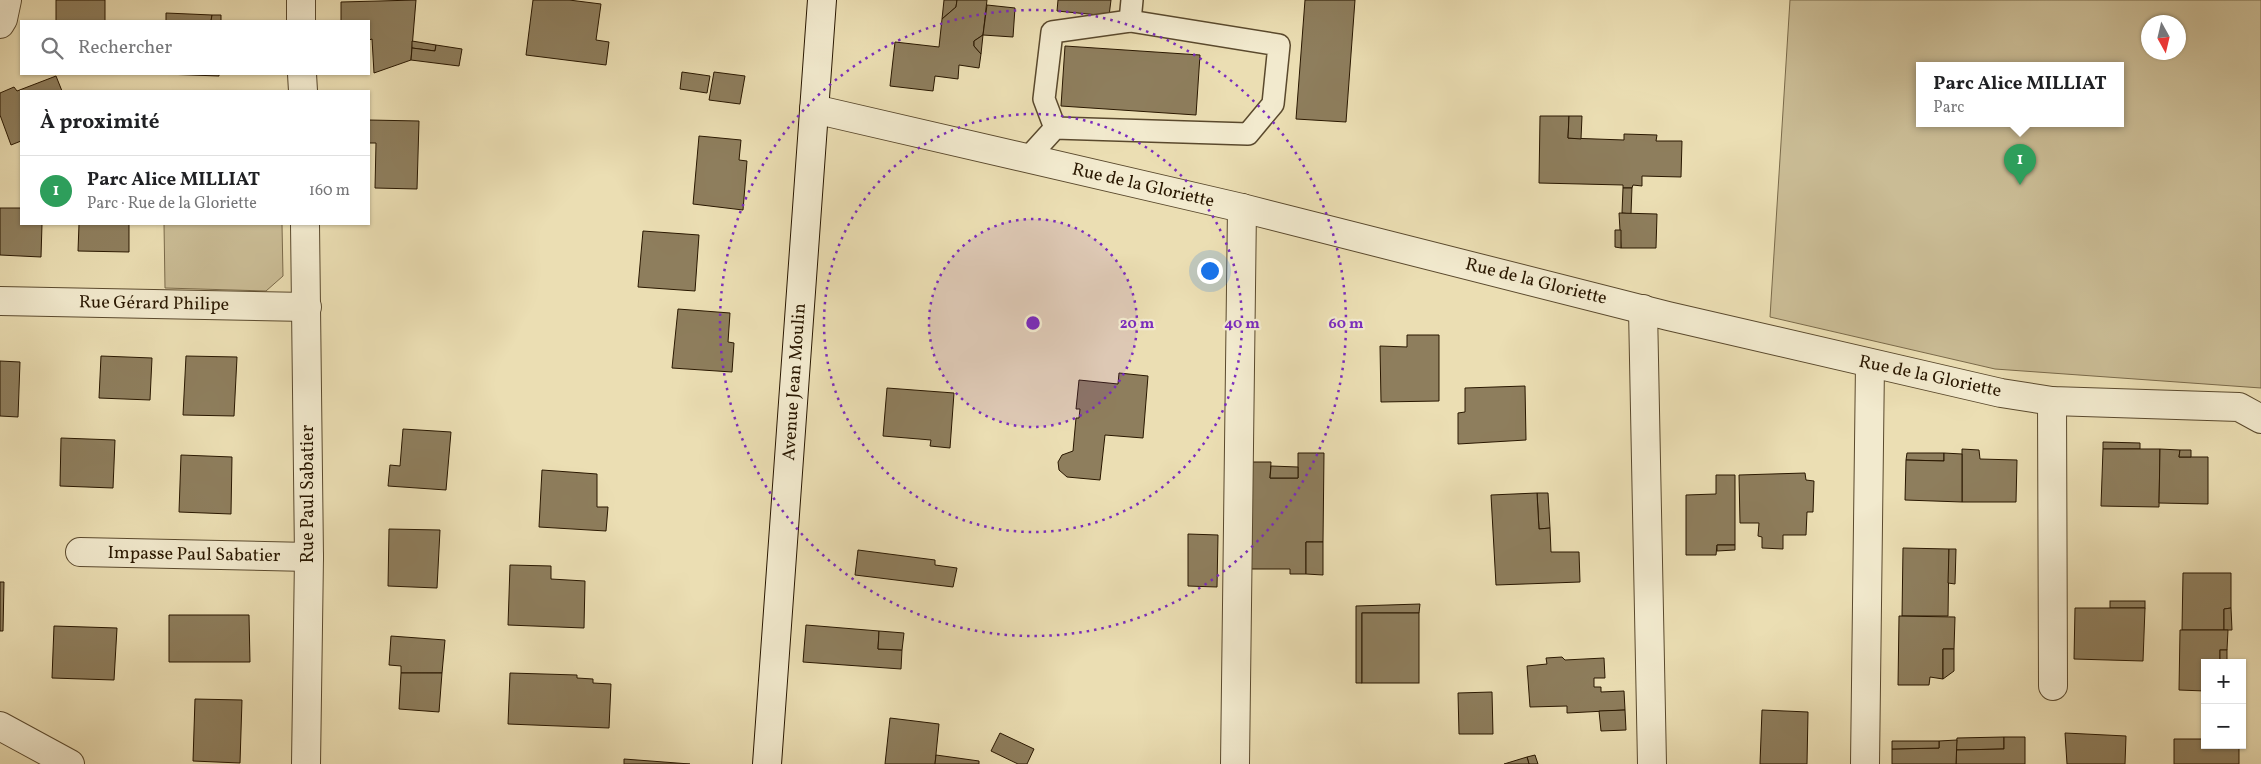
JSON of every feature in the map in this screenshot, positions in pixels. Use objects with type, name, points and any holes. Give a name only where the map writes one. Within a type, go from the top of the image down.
[{"type":"street","points":[[0,24],[7,0]]},
{"type":"street","points":[[300,0],[301,20]]},
{"type":"street","name":"Avenue Jean Moulin","points":[[767,764],[822,0]]},
{"type":"street","points":[[302,75],[302,90]]},
{"type":"street","name":"Rue de la Gloriette","points":[[814,109],[1026,160],[1242,208],[1870,364],[2052,401],[2239,407],[2261,419]]},
{"type":"street","points":[[1235,764],[1242,208]]},
{"type":"street","name":"Rue Paul Sabatier","points":[[305,225],[309,557],[306,764]]},
{"type":"street","name":"Rue Gérard Philipe","points":[[0,301],[307,307]]},
{"type":"street","points":[[1643,309],[1652,764]]},
{"type":"street","points":[[1865,764],[1870,364]]},
{"type":"street","points":[[2052,401],[2053,686]]},
{"type":"street","name":"Impasse Paul Sabatier","points":[[80,552],[309,557]]},
{"type":"street","points":[[0,726],[70,764]]},
{"type":"lane","points":[[1130,21],[1132,0]]},
{"type":"lane","points":[[1026,160],[1055,128],[1248,134],[1273,104],[1279,45],[1130,21],[1052,32],[1044,99],[1055,128]]},
{"type":"shaded area","points":[[1790,0],[2261,0],[2261,388],[1995,369],[1770,317]]},
{"type":"shaded area","points":[[164,225],[282,225],[283,276],[266,291],[165,288]]},
{"type":"building","points":[[56,0],[105,0],[105,20],[56,20]]},
{"type":"building","points":[[416,0],[411,60],[374,73],[370,20],[341,20],[341,2]]},
{"type":"building","points":[[533,0],[569,0],[601,4],[596,40],[609,42],[606,65],[526,55]]},
{"type":"building","points":[[944,0],[957,0],[956,7],[942,19]]},
{"type":"building","points":[[957,0],[987,0],[983,35],[974,41],[974,46],[981,54],[979,68],[959,65],[958,79],[935,76],[933,91],[890,86],[895,42],[939,47],[942,19],[956,7]]},
{"type":"building","points":[[1058,0],[1111,0],[1109,16],[1057,11]]},
{"type":"building","points":[[1305,0],[1355,0],[1346,122],[1296,119]]},
{"type":"building","points":[[987,5],[1015,8],[1013,37],[983,35]]},
{"type":"building","points":[[166,13],[212,15],[211,20],[166,20]]},
{"type":"building","points":[[212,15],[221,15],[221,20],[211,20]]},
{"type":"building","points":[[983,35],[981,54],[974,46],[974,41]]},
{"type":"building","points":[[412,41],[436,45],[435,51],[412,48]]},
{"type":"building","points":[[436,45],[462,49],[459,66],[411,60],[412,48],[435,51]]},
{"type":"building","points":[[1065,46],[1200,55],[1196,115],[1061,106]]},
{"type":"building","points":[[682,72],[710,76],[707,93],[680,89]]},
{"type":"building","points":[[714,72],[745,76],[740,104],[709,100]]},
{"type":"building","points":[[56,76],[62,90],[20,90],[20,141],[11,145],[0,115],[0,93],[14,87],[17,91]]},
{"type":"building","points":[[1540,116],[1569,116],[1568,138],[1624,140],[1624,134],[1657,135],[1656,141],[1682,141],[1681,177],[1642,176],[1642,186],[1633,185],[1632,188],[1623,188],[1623,185],[1539,183]]},
{"type":"building","points":[[1569,116],[1582,116],[1581,139],[1568,138]]},
{"type":"building","points":[[370,120],[419,121],[417,189],[375,188],[376,143],[370,143]]},
{"type":"building","points":[[699,136],[741,140],[739,160],[747,161],[743,210],[693,204]]},
{"type":"building","points":[[1623,188],[1632,188],[1631,214],[1622,213]]},
{"type":"building","points":[[0,208],[20,208],[20,225],[42,225],[41,257],[0,255]]},
{"type":"building","points":[[1619,213],[1657,214],[1656,248],[1621,248]]},
{"type":"building","points":[[79,225],[129,225],[129,252],[78,251]]},
{"type":"building","points":[[1615,230],[1621,230],[1621,248],[1615,247]]},
{"type":"building","points":[[643,231],[699,235],[695,291],[638,287]]},
{"type":"building","points":[[678,309],[730,313],[728,342],[734,343],[732,372],[672,368]]},
{"type":"building","points":[[1407,335],[1439,335],[1439,401],[1381,402],[1380,346],[1407,347]]},
{"type":"building","points":[[101,356],[152,358],[150,400],[99,398]]},
{"type":"building","points":[[186,356],[237,357],[234,416],[183,415]]},
{"type":"building","points":[[0,361],[20,362],[18,417],[0,416]]},
{"type":"building","points":[[1119,373],[1148,376],[1143,438],[1105,435],[1100,480],[1067,477],[1059,470],[1058,462],[1062,455],[1073,451],[1076,418],[1079,418],[1080,409],[1076,409],[1079,380],[1118,384]]},
{"type":"building","points":[[1525,386],[1526,440],[1458,444],[1458,413],[1465,412],[1465,388]]},
{"type":"building","points":[[887,388],[954,393],[950,448],[930,446],[931,440],[883,436]]},
{"type":"building","points":[[403,429],[451,432],[446,490],[388,486],[390,465],[400,466]]},
{"type":"building","points":[[61,438],[115,440],[113,488],[60,486]]},
{"type":"building","points":[[2103,442],[2140,443],[2140,449],[2103,449]]},
{"type":"building","points":[[1962,449],[1979,450],[1980,459],[2017,460],[2016,502],[1962,502]]},
{"type":"building","points":[[2103,449],[2160,449],[2159,507],[2101,506]]},
{"type":"building","points":[[2160,449],[2180,450],[2179,457],[2208,457],[2208,504],[2159,503]]},
{"type":"building","points":[[2180,450],[2191,450],[2191,457],[2179,457]]},
{"type":"building","points":[[1298,453],[1324,453],[1323,542],[1306,542],[1306,574],[1290,574],[1290,569],[1249,569],[1250,462],[1271,462],[1270,478],[1298,478]]},
{"type":"building","points":[[1907,453],[1944,453],[1944,461],[1906,460]]},
{"type":"building","points":[[1944,453],[1962,454],[1962,502],[1905,500],[1906,460],[1944,461]]},
{"type":"building","points":[[181,455],[232,457],[231,514],[179,512]]},
{"type":"building","points":[[1271,466],[1298,467],[1298,478],[1270,478]]},
{"type":"building","points":[[542,470],[597,474],[597,507],[608,507],[606,531],[539,527]]},
{"type":"building","points":[[1805,473],[1806,480],[1814,481],[1813,512],[1807,512],[1806,535],[1783,535],[1783,549],[1762,548],[1762,537],[1758,536],[1759,523],[1740,523],[1739,475]]},
{"type":"building","points":[[1716,475],[1735,475],[1735,545],[1717,545],[1716,555],[1686,555],[1686,495],[1716,494]]},
{"type":"building","points":[[1537,493],[1548,493],[1550,528],[1539,529]]},
{"type":"building","points":[[1537,493],[1539,529],[1550,528],[1551,552],[1579,552],[1580,582],[1496,585],[1491,495]]},
{"type":"building","points":[[389,529],[440,530],[437,588],[388,586]]},
{"type":"building","points":[[1188,534],[1218,535],[1217,587],[1188,586]]},
{"type":"building","points":[[1306,542],[1323,542],[1323,575],[1306,574]]},
{"type":"building","points":[[1717,545],[1735,545],[1735,550],[1717,551]]},
{"type":"building","points":[[1903,548],[1949,549],[1948,616],[1902,616]]},
{"type":"building","points":[[1949,549],[1956,549],[1955,584],[1948,583]]},
{"type":"building","points":[[858,550],[935,560],[935,565],[957,568],[953,587],[855,575]]},
{"type":"building","points":[[510,565],[551,566],[551,579],[585,581],[584,628],[508,625]]},
{"type":"building","points":[[2183,573],[2231,573],[2231,608],[2224,609],[2224,630],[2182,630]]},
{"type":"building","points":[[0,582],[4,582],[3,631],[0,631]]},
{"type":"building","points":[[2110,601],[2145,601],[2145,608],[2110,608]]},
{"type":"building","points":[[1420,604],[1419,613],[1362,613],[1362,683],[1356,683],[1356,606]]},
{"type":"building","points":[[2075,608],[2145,608],[2143,661],[2074,659]]},
{"type":"building","points":[[2231,608],[2232,630],[2224,630],[2224,609]]},
{"type":"building","points":[[1362,613],[1419,613],[1419,683],[1362,683]]},
{"type":"building","points":[[169,615],[249,615],[250,662],[169,662]]},
{"type":"building","points":[[1899,616],[1955,617],[1954,649],[1943,649],[1943,679],[1930,677],[1929,685],[1898,685]]},
{"type":"building","points":[[806,625],[879,631],[878,649],[902,650],[901,669],[803,662]]},
{"type":"building","points":[[54,626],[117,628],[114,680],[52,678]]},
{"type":"building","points":[[2180,630],[2228,630],[2227,650],[2220,650],[2220,659],[2201,659],[2201,691],[2179,690]]},
{"type":"building","points":[[879,631],[904,633],[902,650],[878,649]]},
{"type":"building","points":[[391,636],[445,640],[442,673],[401,673],[401,666],[389,665]]},
{"type":"building","points":[[1943,649],[1954,649],[1954,671],[1943,679]]},
{"type":"building","points":[[2220,650],[2227,650],[2227,659],[2220,659]]},
{"type":"building","points":[[1562,657],[1565,660],[1604,658],[1605,678],[1594,678],[1594,687],[1601,687],[1601,692],[1624,691],[1625,710],[1567,713],[1567,706],[1530,707],[1527,666],[1547,664],[1546,658]]},
{"type":"building","points":[[401,673],[442,673],[439,712],[399,709]]},
{"type":"building","points":[[510,673],[577,675],[577,678],[593,679],[593,683],[611,684],[609,728],[508,724]]},
{"type":"building","points":[[1492,692],[1493,734],[1459,734],[1458,693]]},
{"type":"building","points":[[195,699],[242,700],[240,763],[193,761]]},
{"type":"building","points":[[1625,710],[1626,730],[1601,731],[1599,711]]},
{"type":"building","points":[[1762,710],[1808,712],[1807,764],[1760,764]]},
{"type":"building","points":[[890,718],[939,724],[935,764],[885,764]]},
{"type":"building","points":[[1000,733],[1034,749],[1027,764],[1018,764],[991,751]]},
{"type":"building","points":[[2065,733],[2126,736],[2125,764],[2067,764]]},
{"type":"building","points":[[2004,737],[2004,749],[1956,750],[1957,738]]},
{"type":"building","points":[[2004,737],[2025,737],[2025,764],[1956,764],[1956,750],[2004,749]]},
{"type":"building","points":[[2174,739],[2201,739],[2201,749],[2239,749],[2239,764],[2174,764]]},
{"type":"building","points":[[1957,740],[1956,764],[1892,764],[1892,749],[1939,748],[1939,741]]},
{"type":"building","points":[[1892,741],[1939,741],[1939,748],[1892,749]]},
{"type":"building","points":[[936,755],[979,761],[979,764],[935,764]]},
{"type":"building","points":[[1535,755],[1538,764],[1529,764],[1527,757]]},
{"type":"building","points":[[1527,757],[1529,764],[1504,764]]},
{"type":"building","points":[[624,759],[690,764],[624,764]]},
{"type":"place","name":"Parc Alice MILLIAT","points":[[2020,185]]}]
